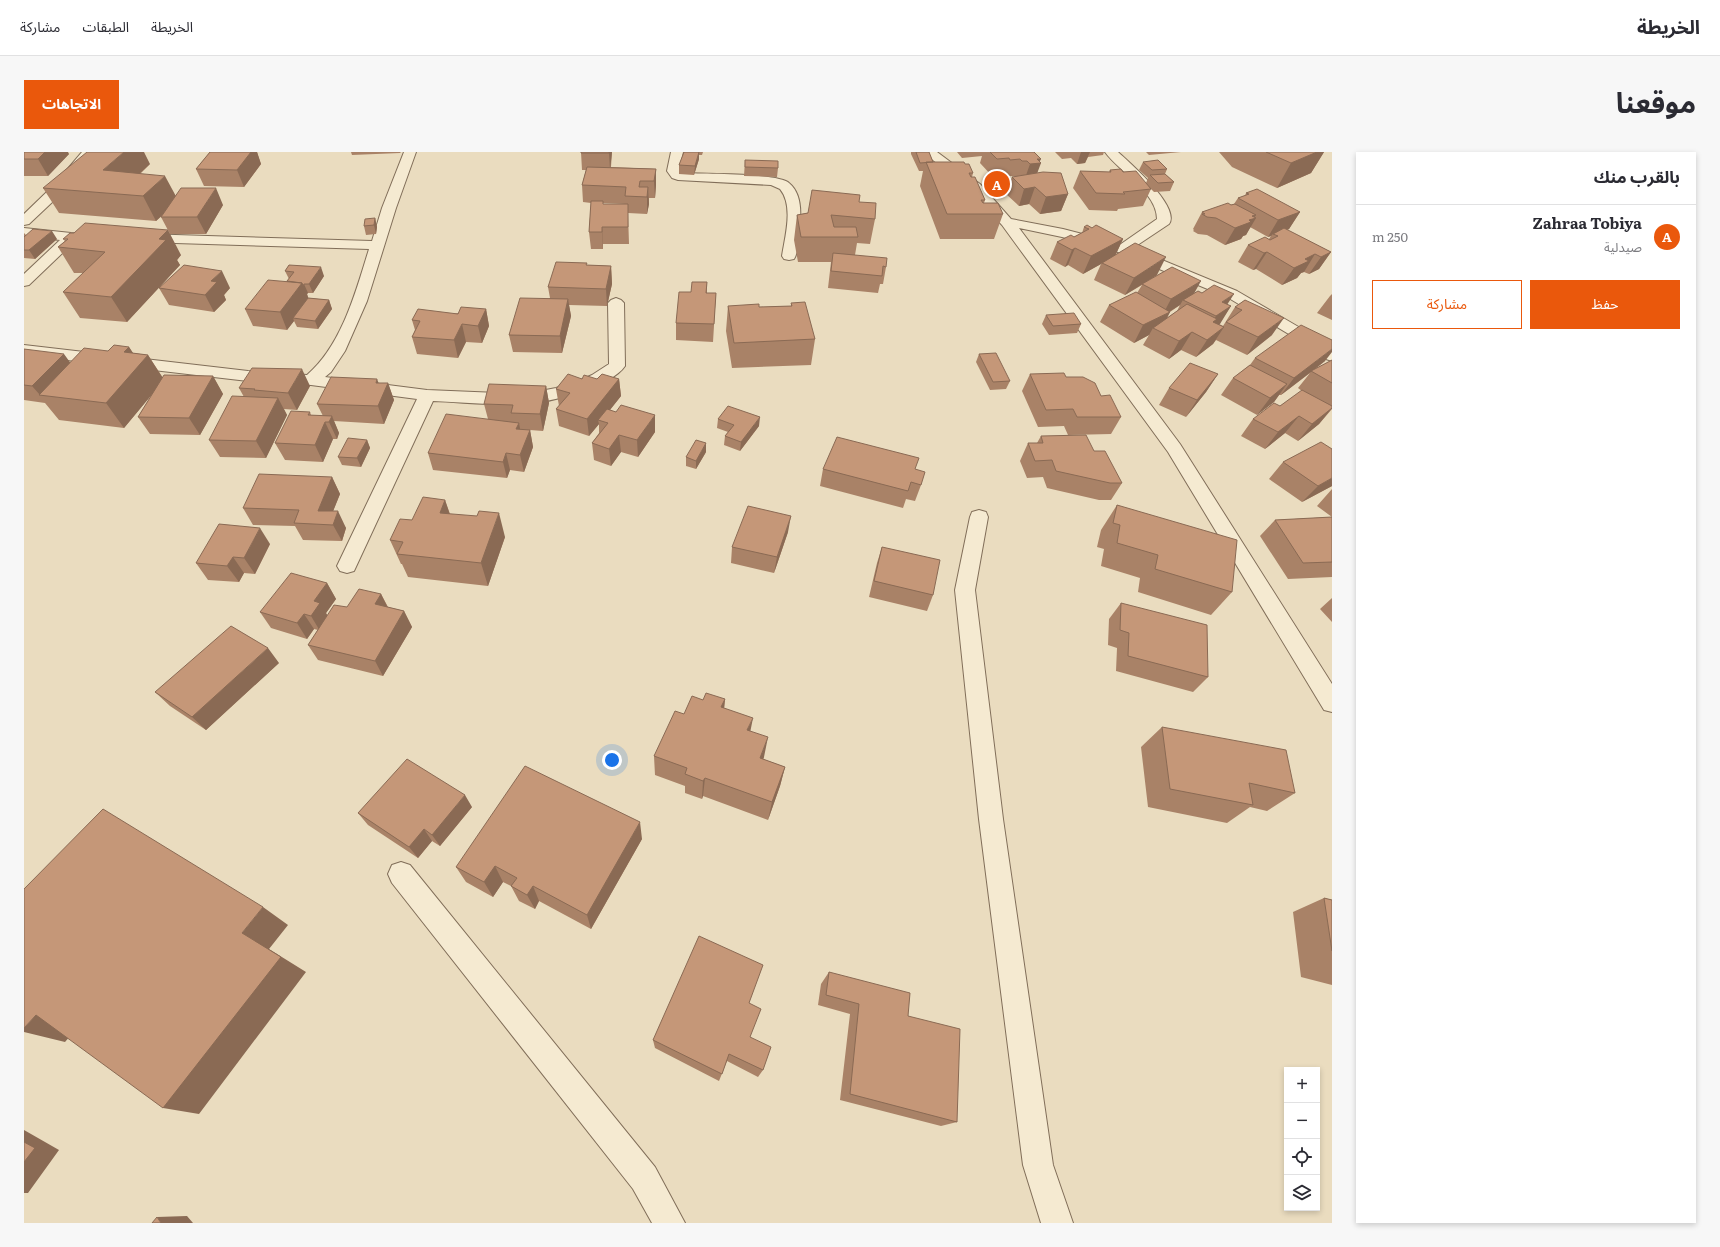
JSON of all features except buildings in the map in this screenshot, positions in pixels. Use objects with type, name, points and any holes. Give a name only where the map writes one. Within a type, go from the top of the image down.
[{"type":"street","points":[[24,221],[59,188],[88,152]]},
{"type":"street","points":[[311,380],[326,368],[337,351],[360,301],[389,208],[410,152]]},
{"type":"street","points":[[677,152],[674,171],[676,175],[682,177],[771,181],[784,185],[791,198],[794,215],[789,256]]},
{"type":"street","points":[[929,152],[975,187],[1007,222],[1174,448],[1332,703]]},
{"type":"street","points":[[1111,152],[1152,194],[1163,207],[1165,214],[1164,221],[1122,249]]},
{"type":"street","points":[[1007,222],[1063,233],[1122,249],[1232,294],[1308,339],[1332,356]]},
{"type":"street","points":[[24,232],[110,238]]},
{"type":"street","points":[[24,282],[71,236]]},
{"type":"street","points":[[134,238],[377,245]]},
{"type":"street","points":[[24,350],[248,376],[311,380],[427,395],[525,399],[558,393],[598,379],[617,366],[616,303]]},
{"type":"street","points":[[347,566],[427,395]]},
{"type":"street","points":[[979,517],[965,590],[991,819],[1038,1165],[1057,1223]]},
{"type":"street","points":[[401,874],[644,1178],[669,1223]]},
{"type":"place","name":"Zahraa Tobiya","points":[[997,184]]}]
